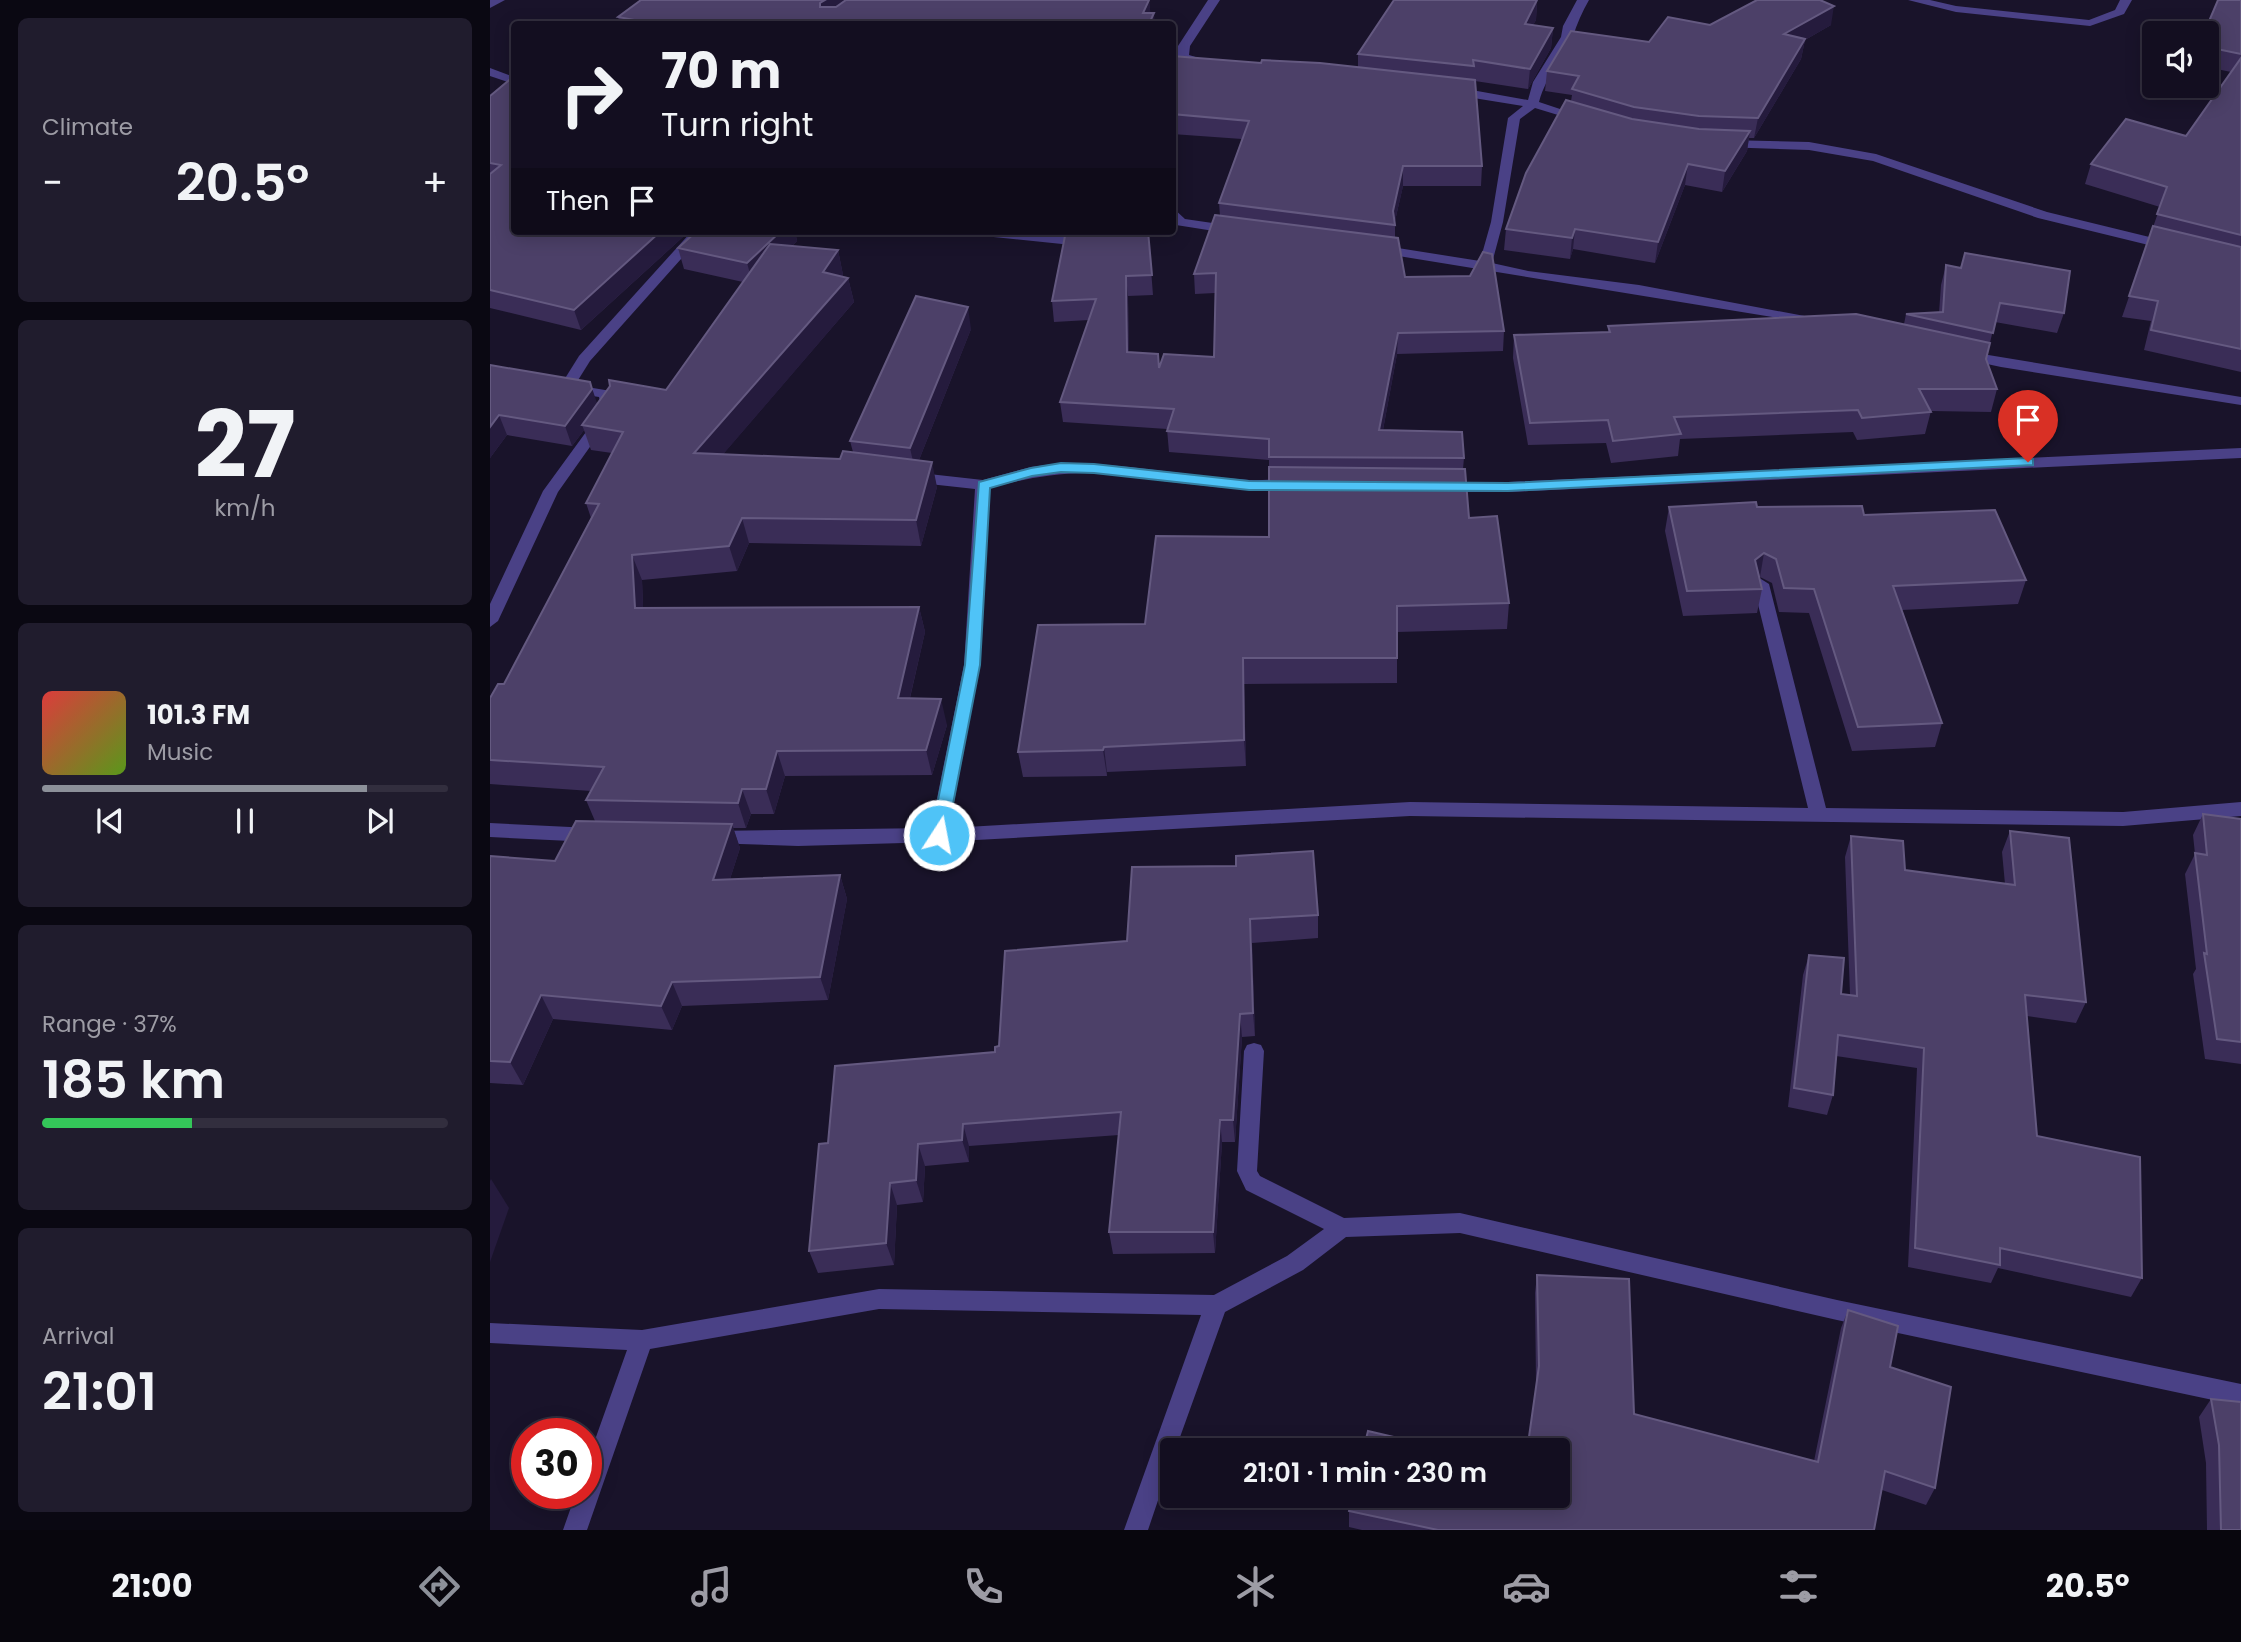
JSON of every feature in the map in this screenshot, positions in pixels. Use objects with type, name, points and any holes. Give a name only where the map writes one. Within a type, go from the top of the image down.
[{"type":"street","points":[[490,5],[499,0]]},
{"type":"street","points":[[1214,0],[1184,46],[1183,57],[1225,66]]},
{"type":"street","points":[[1485,266],[1504,188],[1514,118],[1533,104],[1539,82],[1567,37],[1569,26],[1583,0]]},
{"type":"street","points":[[1914,0],[1956,9],[2090,23],[2120,12],[2126,0]]},
{"type":"street","points":[[490,72],[511,80]]},
{"type":"street","points":[[1439,90],[1493,95],[1594,122]]},
{"type":"street","points":[[1708,143],[1809,146],[1876,158],[2043,215],[2177,248]]},
{"type":"street","points":[[1176,219],[1243,232]]},
{"type":"street","points":[[490,621],[551,491],[609,410],[606,394],[559,387],[695,235]]},
{"type":"street","points":[[1013,235],[1062,240],[1094,235]]},
{"type":"street","points":[[1367,247],[1528,275],[1639,289],[1821,323]]},
{"type":"street","points":[[1950,351],[2001,363],[2241,401]]},
{"type":"street","points":[[1426,486],[1508,487],[2241,453]]},
{"type":"street","points":[[892,475],[984,485],[1031,472],[1094,468],[1249,485],[1304,486]]},
{"type":"street","points":[[939,835],[972,665],[984,485]]},
{"type":"street","points":[[1761,584],[1819,815]]},
{"type":"street","points":[[690,837],[798,839],[939,835],[1410,809],[2123,819],[2241,809]]},
{"type":"street","points":[[490,830],[610,835]]},
{"type":"street","points":[[1254,1051],[1247,1171],[1253,1183],[1342,1228],[1460,1223],[1851,1313],[2241,1395]]},
{"type":"street","points":[[1136,1530],[1208,1323],[1217,1305],[1295,1263],[1342,1228]]},
{"type":"street","points":[[490,1333],[642,1340],[879,1299],[1217,1305]]},
{"type":"street","points":[[575,1530],[642,1340]]},
{"type":"building","points":[[641,0],[825,0],[820,3],[820,7],[836,7],[846,0],[1149,0],[1143,13],[1154,13],[1150,21],[640,21],[618,17]]},
{"type":"building","points":[[1394,0],[1537,0],[1525,24],[1553,28],[1530,69],[1473,60],[1474,66],[1358,54]]},
{"type":"building","points":[[1757,0],[1820,0],[1834,6],[1784,34],[1805,39],[1758,118],[1699,116],[1634,107],[1572,89],[1579,76],[1547,71],[1571,31],[1649,42],[1668,17],[1710,25]]},
{"type":"building","points":[[2218,0],[2241,0],[2241,54],[2219,49],[2219,21],[2209,21]]},
{"type":"building","points":[[1176,56],[1261,63],[1262,60],[1320,63],[1475,80],[1482,166],[1403,166],[1393,211],[1395,225],[1219,203],[1249,121],[1176,114]]},
{"type":"building","points":[[2241,58],[2241,235],[2157,214],[2167,187],[2091,164],[2126,119],[2186,136],[2213,98],[2219,98],[2219,89]]},
{"type":"building","points":[[511,78],[511,235],[657,235],[574,310],[490,290],[490,174],[501,165],[490,163],[490,96]]},
{"type":"building","points":[[1566,100],[1632,119],[1699,129],[1750,131],[1725,171],[1688,164],[1658,242],[1575,229],[1572,238],[1506,229],[1526,173]]},
{"type":"building","points":[[1215,215],[1398,238],[1405,277],[1470,276],[1483,252],[1492,254],[1504,331],[1398,333],[1379,430],[1462,432],[1464,458],[1269,457],[1269,439],[1167,431],[1174,409],[1060,402],[1096,299],[1052,301],[1065,235],[1148,235],[1152,275],[1126,276],[1127,352],[1158,354],[1159,368],[1164,354],[1214,357],[1216,273],[1194,274]]},
{"type":"building","points":[[2153,226],[2241,247],[2241,349],[2151,330],[2158,301],[2129,296]]},
{"type":"building","points":[[693,235],[777,235],[747,263],[678,248]]},
{"type":"building","points":[[770,244],[838,250],[823,272],[848,278],[694,453],[840,459],[843,451],[932,462],[916,520],[742,518],[729,546],[632,555],[635,608],[919,607],[898,698],[941,699],[926,750],[777,751],[766,789],[742,789],[738,803],[586,800],[604,767],[490,760],[490,698],[498,684],[504,684],[599,504],[586,503],[623,432],[582,425],[610,386],[609,380],[666,390]]},
{"type":"building","points":[[1965,253],[2070,271],[2064,313],[2000,303],[1993,333],[1906,314],[1943,312],[1946,265],[1961,268]]},
{"type":"building","points":[[916,296],[968,307],[910,448],[850,441]]},
{"type":"building","points":[[1856,314],[1990,343],[1986,359],[1997,389],[1919,389],[1931,412],[1862,418],[1858,410],[1674,417],[1681,434],[1613,441],[1608,420],[1530,423],[1514,335],[1610,332],[1608,326]]},
{"type":"building","points":[[490,365],[590,382],[592,389],[565,426],[499,415],[490,427]]},
{"type":"building","points":[[1269,467],[1465,469],[1469,518],[1497,516],[1509,603],[1397,606],[1397,658],[1243,658],[1244,740],[1104,747],[1103,750],[1018,752],[1038,625],[1145,624],[1156,536],[1269,537]]},
{"type":"building","points":[[1756,502],[1757,507],[1862,506],[1864,515],[1995,510],[2026,580],[1893,586],[1942,723],[1858,727],[1814,589],[1784,588],[1776,559],[1764,553],[1755,560],[1762,589],[1687,591],[1669,507]]},
{"type":"building","points":[[2203,814],[2241,819],[2241,1042],[2217,1039],[2204,953],[2207,954],[2195,853],[2207,855]]},
{"type":"building","points":[[576,821],[732,824],[713,880],[840,875],[820,977],[672,982],[661,1006],[541,995],[510,1062],[490,1061],[490,856],[555,861]]},
{"type":"building","points":[[2010,831],[2069,838],[2086,1002],[2025,995],[2037,1136],[2140,1157],[2142,1278],[2000,1248],[2000,1265],[1915,1248],[1924,1048],[1838,1035],[1833,1095],[1794,1088],[1809,955],[1844,958],[1841,994],[1857,996],[1851,836],[1903,841],[1905,870],[2015,885]]},
{"type":"building","points":[[1313,851],[1318,915],[1250,919],[1253,1013],[1240,1014],[1233,1120],[1220,1120],[1213,1232],[1109,1232],[1121,1112],[963,1124],[962,1140],[918,1144],[916,1180],[890,1183],[886,1243],[809,1251],[819,1144],[828,1143],[835,1066],[995,1052],[995,1047],[999,1046],[1005,951],[1127,941],[1132,867],[1236,866],[1236,856]]},
{"type":"building","points":[[1537,1275],[1629,1279],[1634,1414],[1818,1462],[1848,1310],[1898,1326],[1890,1367],[1951,1387],[1935,1488],[1885,1471],[1874,1530],[1438,1530],[1349,1511],[1350,1508],[1570,1508],[1570,1438],[1529,1438],[1539,1366]]},
{"type":"building","points":[[2211,1399],[2241,1402],[2241,1530],[2221,1530],[2219,1445]]},
{"type":"building","points":[[1368,1431],[1398,1438],[1366,1438]]},
{"type":"route","points":[[939,835],[972,665],[984,485],[1031,472],[1061,468],[1094,468],[1249,485],[1508,487],[2028,462]]}]
